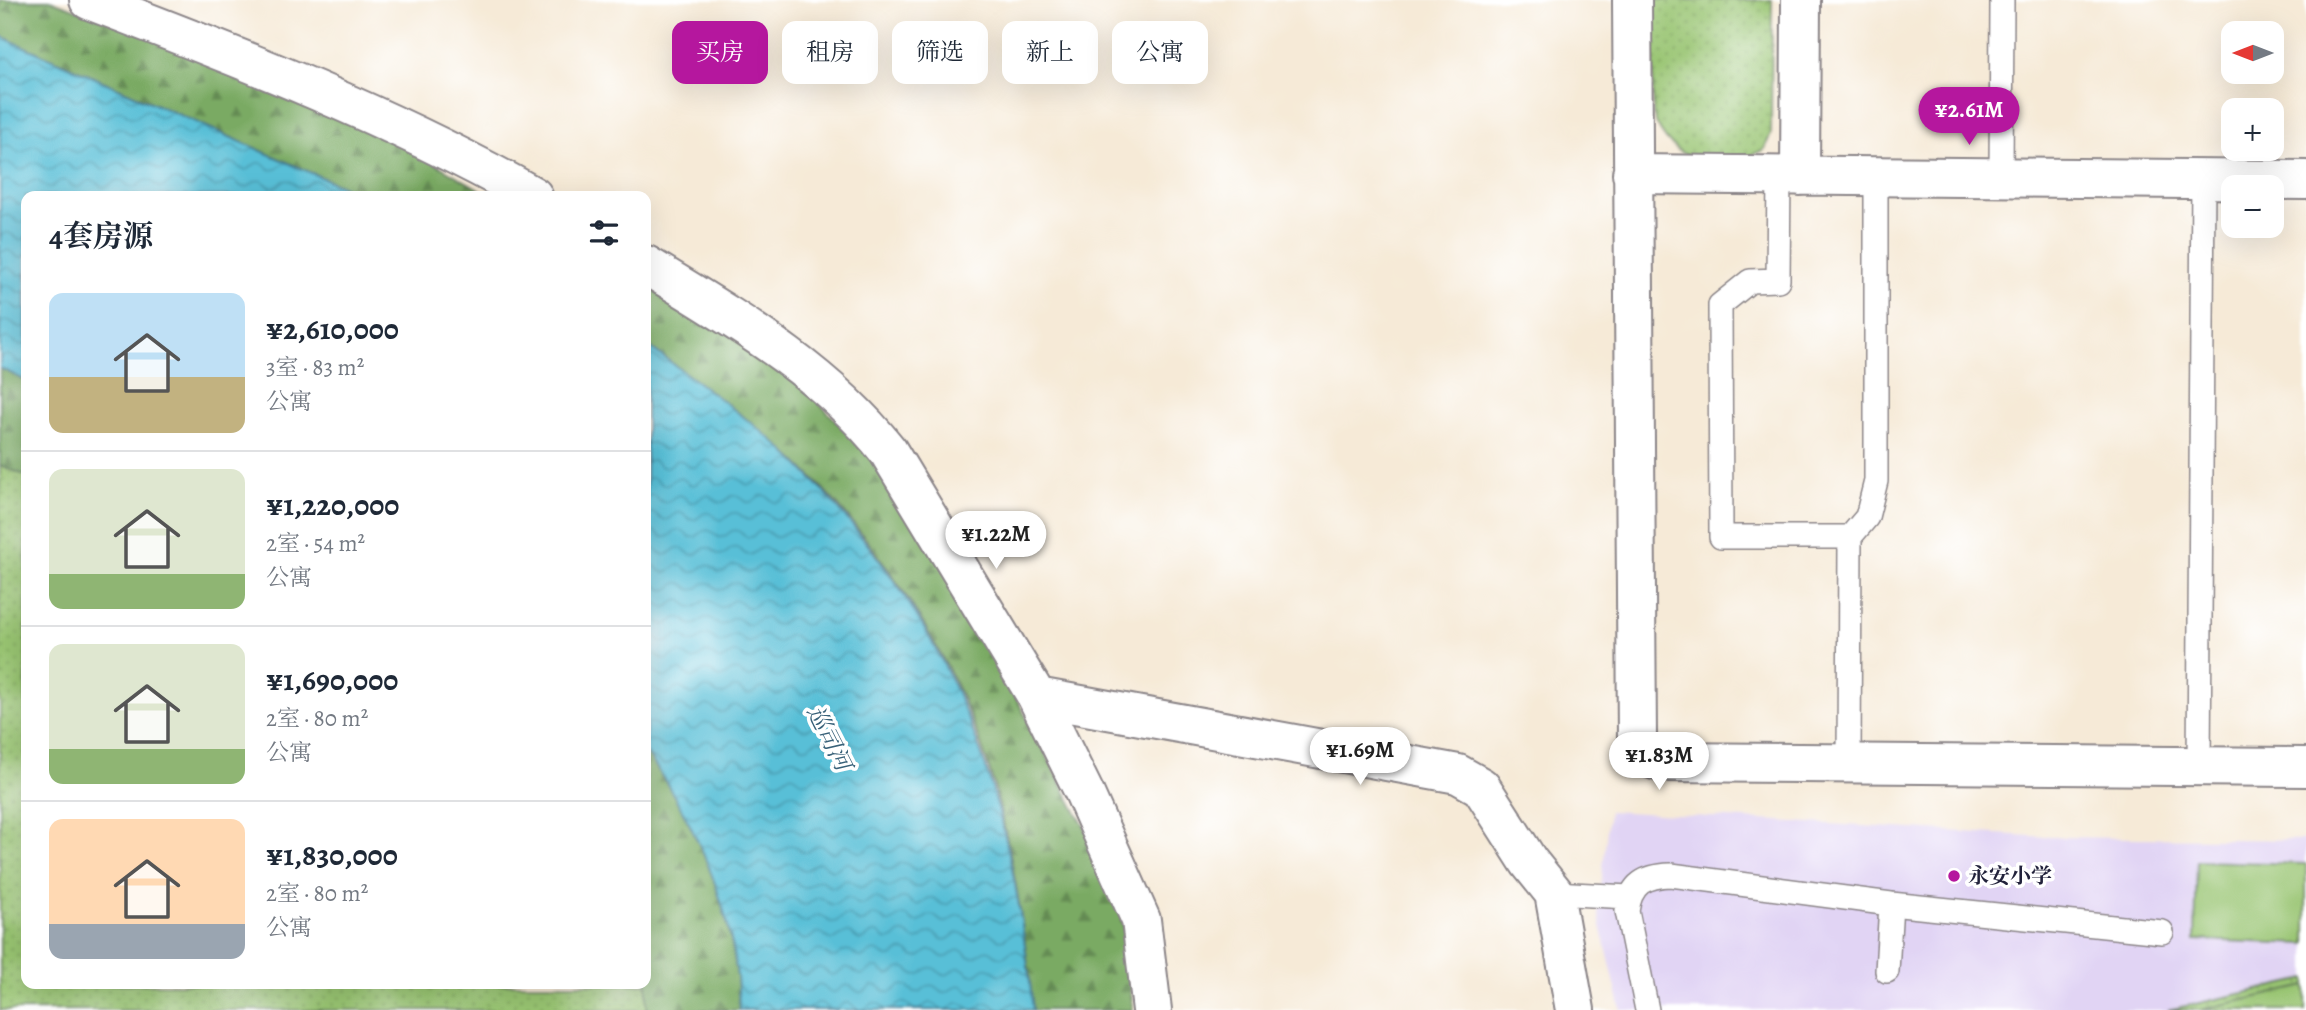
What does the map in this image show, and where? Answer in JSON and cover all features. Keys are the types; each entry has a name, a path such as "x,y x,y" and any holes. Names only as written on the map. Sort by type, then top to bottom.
{"street":[{"path":"89,0 267,68 385,119 523,191"},
{"path":"1632,0 1637,739 1640,752 1648,759 1661,762 2306,767"},
{"path":"1789,175 1801,0"},
{"path":"1632,174 2306,180"},
{"path":"651,268 768,340 831,388 860,415 912,489 1037,697 1130,889 1147,950 1153,1010"},
{"path":"1037,697 1468,778 1487,795 1524,854 1554,892 1575,1010"}],"lane":[{"path":"2001,177 2002,0"},
{"path":"1789,175 1779,280 1750,281 1720,305 1721,537 1850,537"},
{"path":"1849,764 1850,537 1867,517 1875,481 1875,176"},
{"path":"2199,767 2203,179"},
{"path":"1647,1010 1630,933 1629,897 1644,879 1671,875 1891,904 2162,932"},
{"path":"1554,892 1629,897"},
{"path":"1887,971 1891,904"}],"shaded area":[{"name":"永安小学","path":"1609,811 2048,837 2306,840 2306,1010 1621,1010 1598,913"}],"green space":[{"path":"0,0 50,0 251,74 398,142 482,191 353,191 0,36"},
{"path":"1654,0 1772,0 1771,133 1764,150 1730,160 1698,160 1672,145 1661,132 1653,115"},
{"path":"651,289 783,366 885,471 969,609 1095,847 1121,904 1133,1010 1033,1010 1018,897 994,785 979,738 936,645 909,600 847,516 813,478 777,444 651,348"},
{"path":"0,368 21,378 21,989 651,989 651,766 739,1010 0,1010"},
{"path":"0,368 21,378 21,474 0,465"},
{"path":"651,760 682,811 712,874 731,941 739,1010 647,1010 647,989 651,989"},
{"path":"2197,861 2306,864 2306,944 2195,940"},
{"path":"2306,979 2306,1010 2168,1010"},
{"path":"2306,986 2306,1010 2200,1010"}],"water":[{"path":"0,36 353,191 21,191 21,378 0,368"},
{"name":"巡司河","path":"651,348 729,405 807,473 853,526 895,581 930,637 958,695 981,753 1000,814 1025,942 1033,1010 739,1010 737,976 723,907 698,842 651,760"}],"place":[{"name":"永安小学","path":"1954,876"}]}
